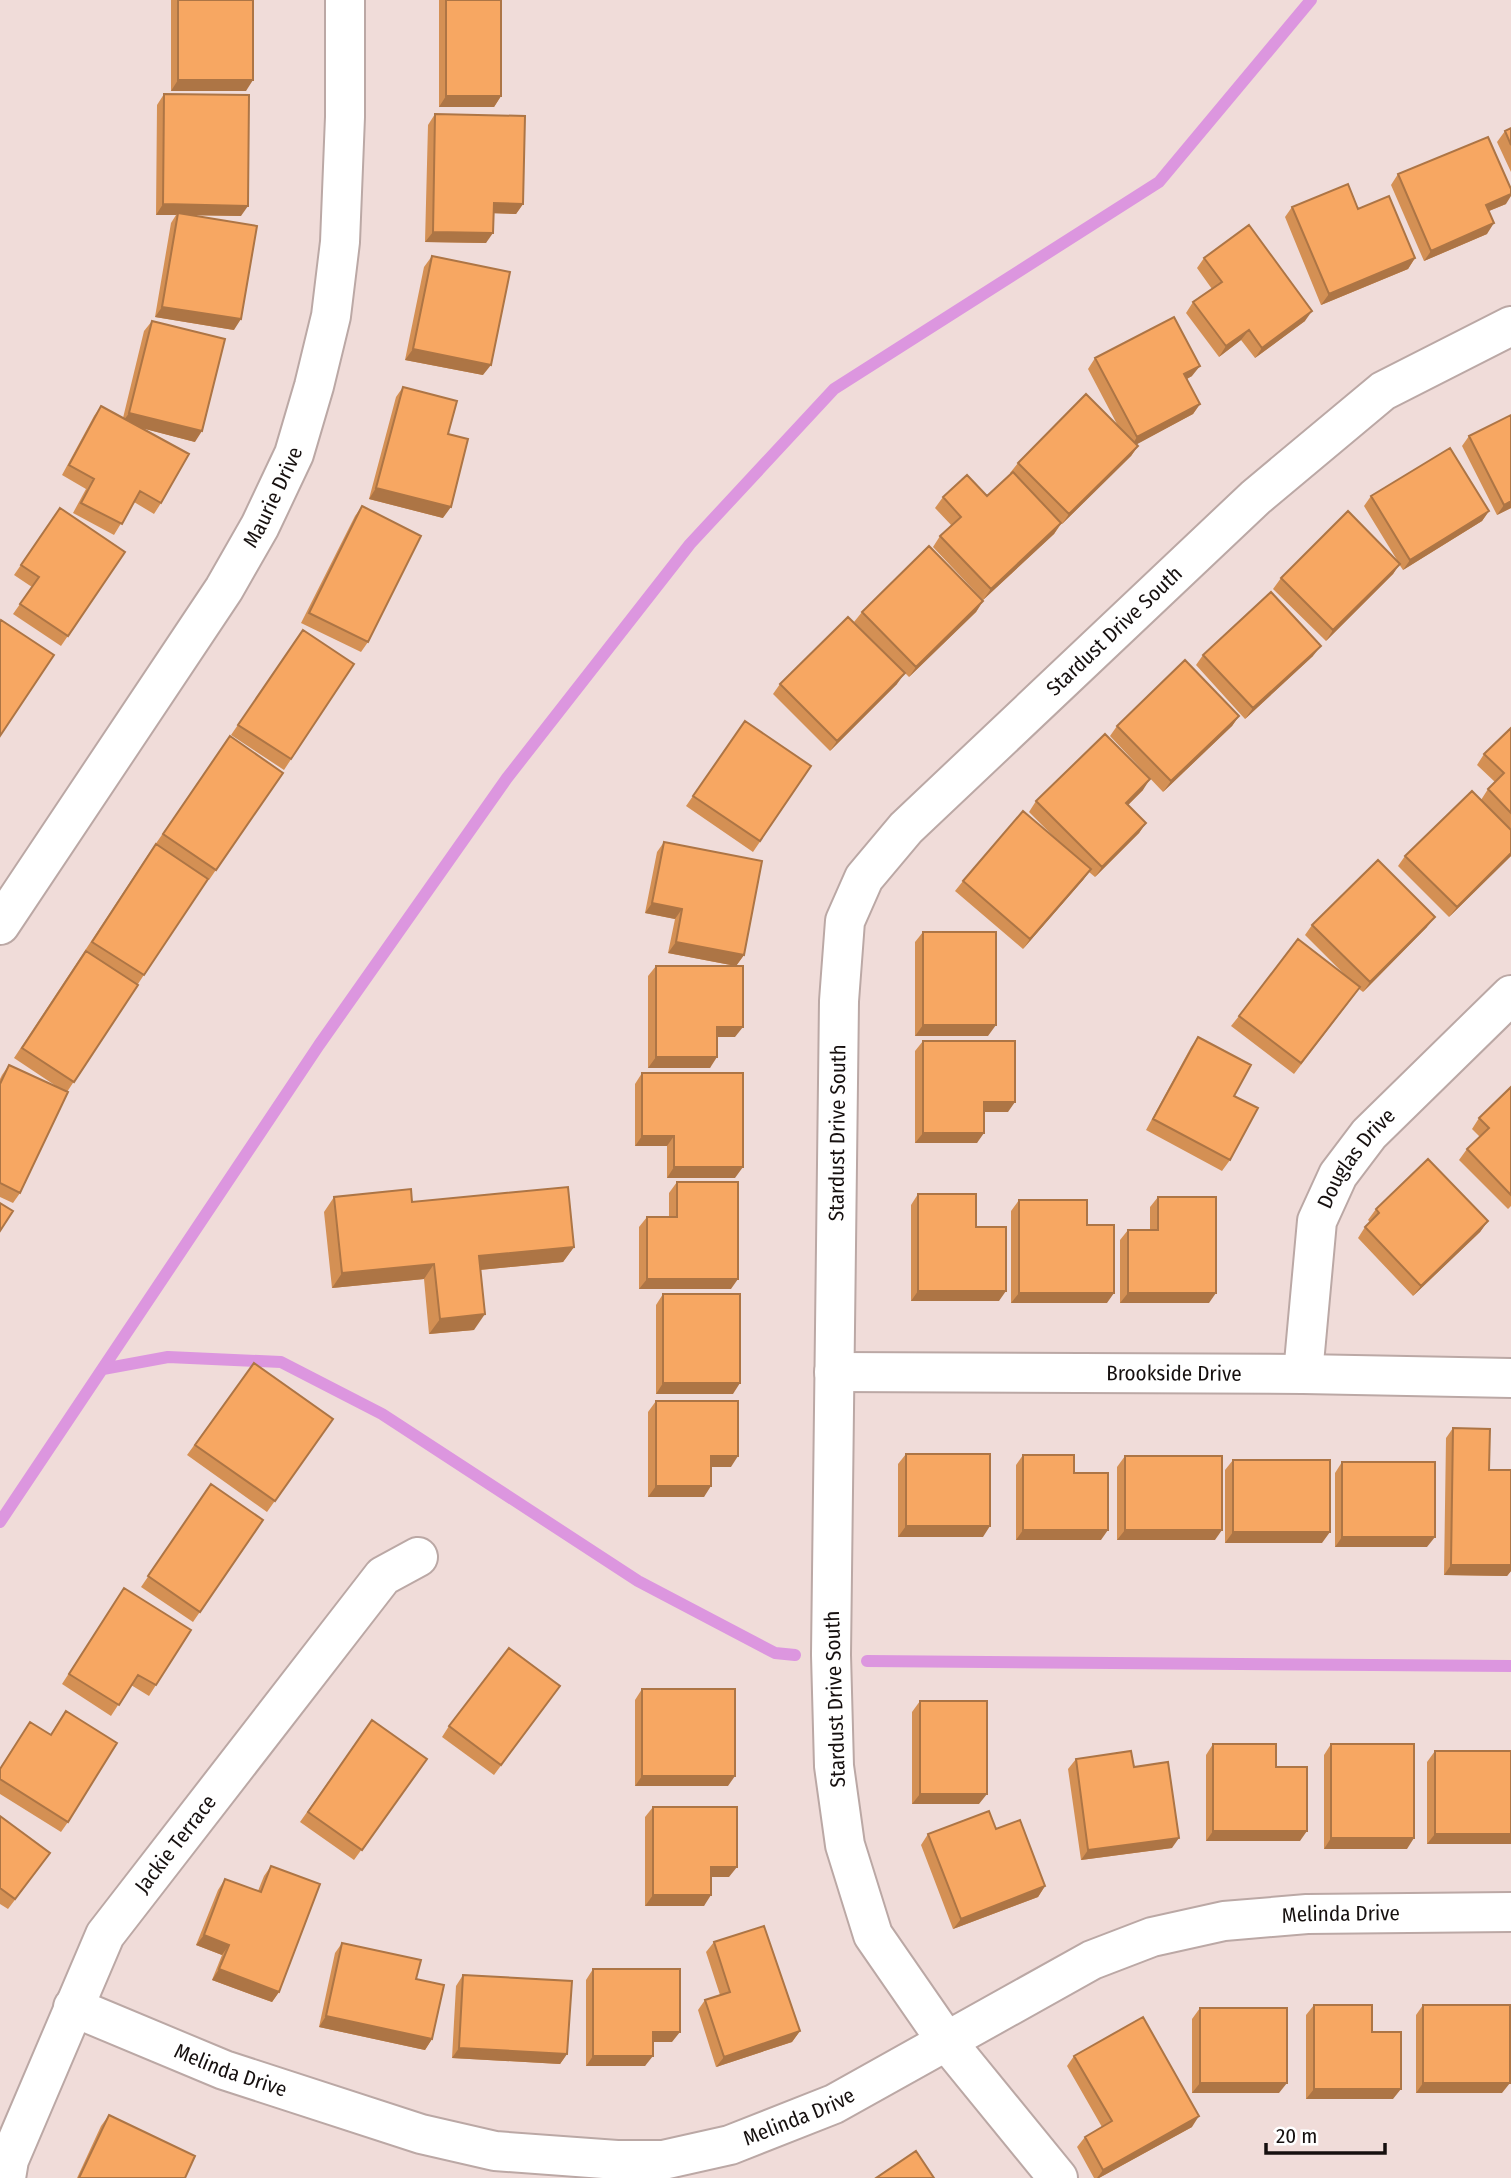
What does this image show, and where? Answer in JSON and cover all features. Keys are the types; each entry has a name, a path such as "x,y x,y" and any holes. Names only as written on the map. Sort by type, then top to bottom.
{"street":[{"name":"Maurie Drive","path":"0,925 224,589 260,526 294,454 331,316 341,242 345,0"},
{"name":"Stardust Drive South","path":"1058,2178 947,2042 873,1935 845,1845 834,1766 831,1655 839,1002 845,921 864,878 906,828 1256,497 1383,391 1511,326"},
{"name":"Douglas Drive","path":"1303,1374 1317,1221 1338,1175 1369,1134 1511,995"},
{"name":"Brookside Drive","path":"834,1372 1303,1374 1511,1378"},
{"name":"Jackie Terrace","path":"6,2178 9,2160 105,1935 383,1576 418,1557"},
{"name":"Melinda Drive","path":"73,2007 224,2070 421,2134 495,2151 617,2160 663,2160 730,2145 834,2104 1092,1960 1152,1937 1224,1921 1307,1914 1511,1912"}],"building":[{"path":"178,0 253,0 253,80 178,80"},
{"path":"446,0 501,0 501,96 446,96"},
{"path":"164,94 249,95 248,206 163,204"},
{"path":"435,114 525,116 523,204 494,203 493,233 433,232"},
{"path":"1511,128 1511,145 1505,131"},
{"path":"1488,137 1511,194 1486,205 1494,223 1431,251 1398,174"},
{"path":"1348,184 1358,209 1389,196 1415,258 1329,294 1292,207"},
{"path":"178,213 257,226 241,319 162,307"},
{"path":"1249,225 1312,311 1262,348 1249,330 1226,346 1193,302 1222,282 1204,258"},
{"path":"432,256 510,272 491,365 413,349"},
{"path":"1174,317 1200,366 1184,374 1200,404 1137,437 1095,358"},
{"path":"152,321 225,339 202,431 129,413"},
{"path":"403,387 457,401 448,434 468,439 451,507 376,488"},
{"path":"1086,394 1138,446 1069,514 1018,463"},
{"path":"101,406 189,454 161,503 140,491 122,524 81,503 94,479 69,465"},
{"path":"1511,415 1511,501 1504,505 1469,436"},
{"path":"1450,448 1489,511 1410,560 1371,496"},
{"path":"1013,472 1061,523 991,589 940,536 961,517 943,497 967,475 987,496"},
{"path":"362,506 421,536 368,642 309,613"},
{"path":"60,508 125,552 68,636 20,604 39,577 21,565"},
{"path":"1348,511 1400,564 1333,630 1281,578"},
{"path":"929,546 983,601 916,667 862,612"},
{"path":"1271,592 1321,646 1253,708 1203,655"},
{"path":"848,617 905,673 837,741 780,684"},
{"path":"1,620 54,655 0,736 0,622"},
{"path":"303,630 354,664 291,759 238,725"},
{"path":"1185,660 1239,716 1171,781 1117,726"},
{"path":"745,721 811,766 760,841 693,796"},
{"path":"1511,728 1511,813 1488,789 1504,773 1484,754"},
{"path":"1105,734 1150,779 1126,803 1146,823 1102,867 1036,801"},
{"path":"230,736 283,773 216,870 163,834"},
{"path":"1472,791 1511,830 1511,853 1457,907 1405,856"},
{"path":"1023,811 1091,869 1030,939 963,881"},
{"path":"664,842 762,861 744,955 676,942 682,909 652,903"},
{"path":"156,844 208,879 144,975 92,942"},
{"path":"1378,860 1435,917 1370,982 1312,925"},
{"path":"923,932 996,932 996,1025 923,1025"},
{"path":"1298,939 1360,987 1301,1063 1239,1016"},
{"path":"86,951 138,985 74,1082 22,1048"},
{"path":"656,966 743,966 743,1027 717,1027 717,1057 656,1057"},
{"path":"1198,1037 1251,1065 1234,1096 1258,1108 1230,1160 1153,1119"},
{"path":"923,1041 1015,1041 1015,1102 984,1102 984,1133 923,1133"},
{"path":"9,1065 68,1092 20,1193 0,1183 0,1084"},
{"path":"642,1073 743,1073 743,1167 674,1167 674,1136 642,1136"},
{"path":"1511,1087 1511,1195 1467,1149 1489,1128 1479,1118"},
{"path":"1428,1159 1488,1221 1421,1286 1365,1227 1379,1213 1376,1209"},
{"path":"677,1182 738,1182 738,1279 647,1279 647,1217 677,1217"},
{"path":"568,1187 574,1247 479,1256 485,1314 440,1319 434,1264 342,1273 334,1197 411,1189 412,1202"},
{"path":"918,1194 976,1194 976,1227 1006,1227 1006,1291 918,1291"},
{"path":"1158,1197 1216,1197 1216,1293 1128,1293 1128,1230 1158,1230"},
{"path":"1019,1200 1087,1200 1087,1225 1114,1225 1114,1293 1019,1293"},
{"path":"0,1203 13,1211 0,1231"},
{"path":"663,1294 740,1294 740,1383 663,1383"},
{"path":"254,1363 333,1419 275,1501 195,1445"},
{"path":"656,1401 738,1401 738,1456 711,1456 711,1486 656,1486"},
{"path":"1453,1428 1490,1429 1489,1470 1511,1470 1511,1565 1451,1565"},
{"path":"906,1454 990,1454 990,1526 906,1526"},
{"path":"1023,1455 1074,1455 1074,1473 1108,1473 1108,1530 1023,1530"},
{"path":"1125,1456 1222,1456 1222,1530 1125,1530"},
{"path":"1233,1460 1330,1460 1330,1532 1233,1532"},
{"path":"1342,1462 1435,1462 1435,1537 1342,1537"},
{"path":"211,1484 263,1520 200,1612 148,1576"},
{"path":"124,1588 191,1630 156,1685 138,1675 119,1705 69,1674"},
{"path":"509,1648 560,1686 501,1765 449,1726"},
{"path":"642,1689 735,1689 735,1776 642,1776"},
{"path":"920,1701 987,1701 987,1794 920,1794"},
{"path":"66,1711 117,1743 68,1822 0,1779 0,1769 30,1722 51,1735"},
{"path":"372,1720 427,1759 362,1850 308,1812"},
{"path":"1213,1744 1276,1744 1276,1767 1307,1767 1307,1831 1213,1831"},
{"path":"1331,1744 1414,1744 1414,1838 1331,1838"},
{"path":"1131,1751 1134,1767 1168,1762 1179,1838 1088,1850 1076,1759"},
{"path":"1435,1751 1511,1751 1511,1834 1435,1834"},
{"path":"653,1807 737,1807 737,1867 711,1867 711,1895 653,1895"},
{"path":"989,1811 996,1829 1020,1820 1045,1886 961,1919 928,1834"},
{"path":"0,1816 50,1853 15,1899 0,1888"},
{"path":"271,1866 320,1884 279,1992 219,1969 229,1945 204,1935 225,1879 261,1892"},
{"path":"764,1926 800,2031 724,2057 705,2000 730,1992 714,1942"},
{"path":"342,1943 421,1960 416,1979 444,1985 432,2039 326,2016"},
{"path":"593,1969 680,1969 680,2032 653,2032 653,2056 593,2056"},
{"path":"463,1975 572,1981 567,2054 459,2048"},
{"path":"1314,2005 1372,2005 1372,2032 1401,2032 1401,2089 1314,2089"},
{"path":"1423,2005 1510,2005 1510,2083 1423,2083"},
{"path":"1200,2008 1287,2008 1287,2083 1200,2083"},
{"path":"1143,2017 1199,2116 1103,2170 1085,2137 1112,2121 1074,2056"},
{"path":"109,2115 195,2156 185,2178 79,2178"},
{"path":"916,2151 934,2178 876,2178"}],"waterway":[{"path":"0,1522 319,1045 507,778 690,544 834,389 1159,182 1311,0"},
{"path":"103,1369 168,1357 281,1362 382,1414 638,1581 775,1653 795,1655"},
{"path":"867,1661 1511,1666"}]}
